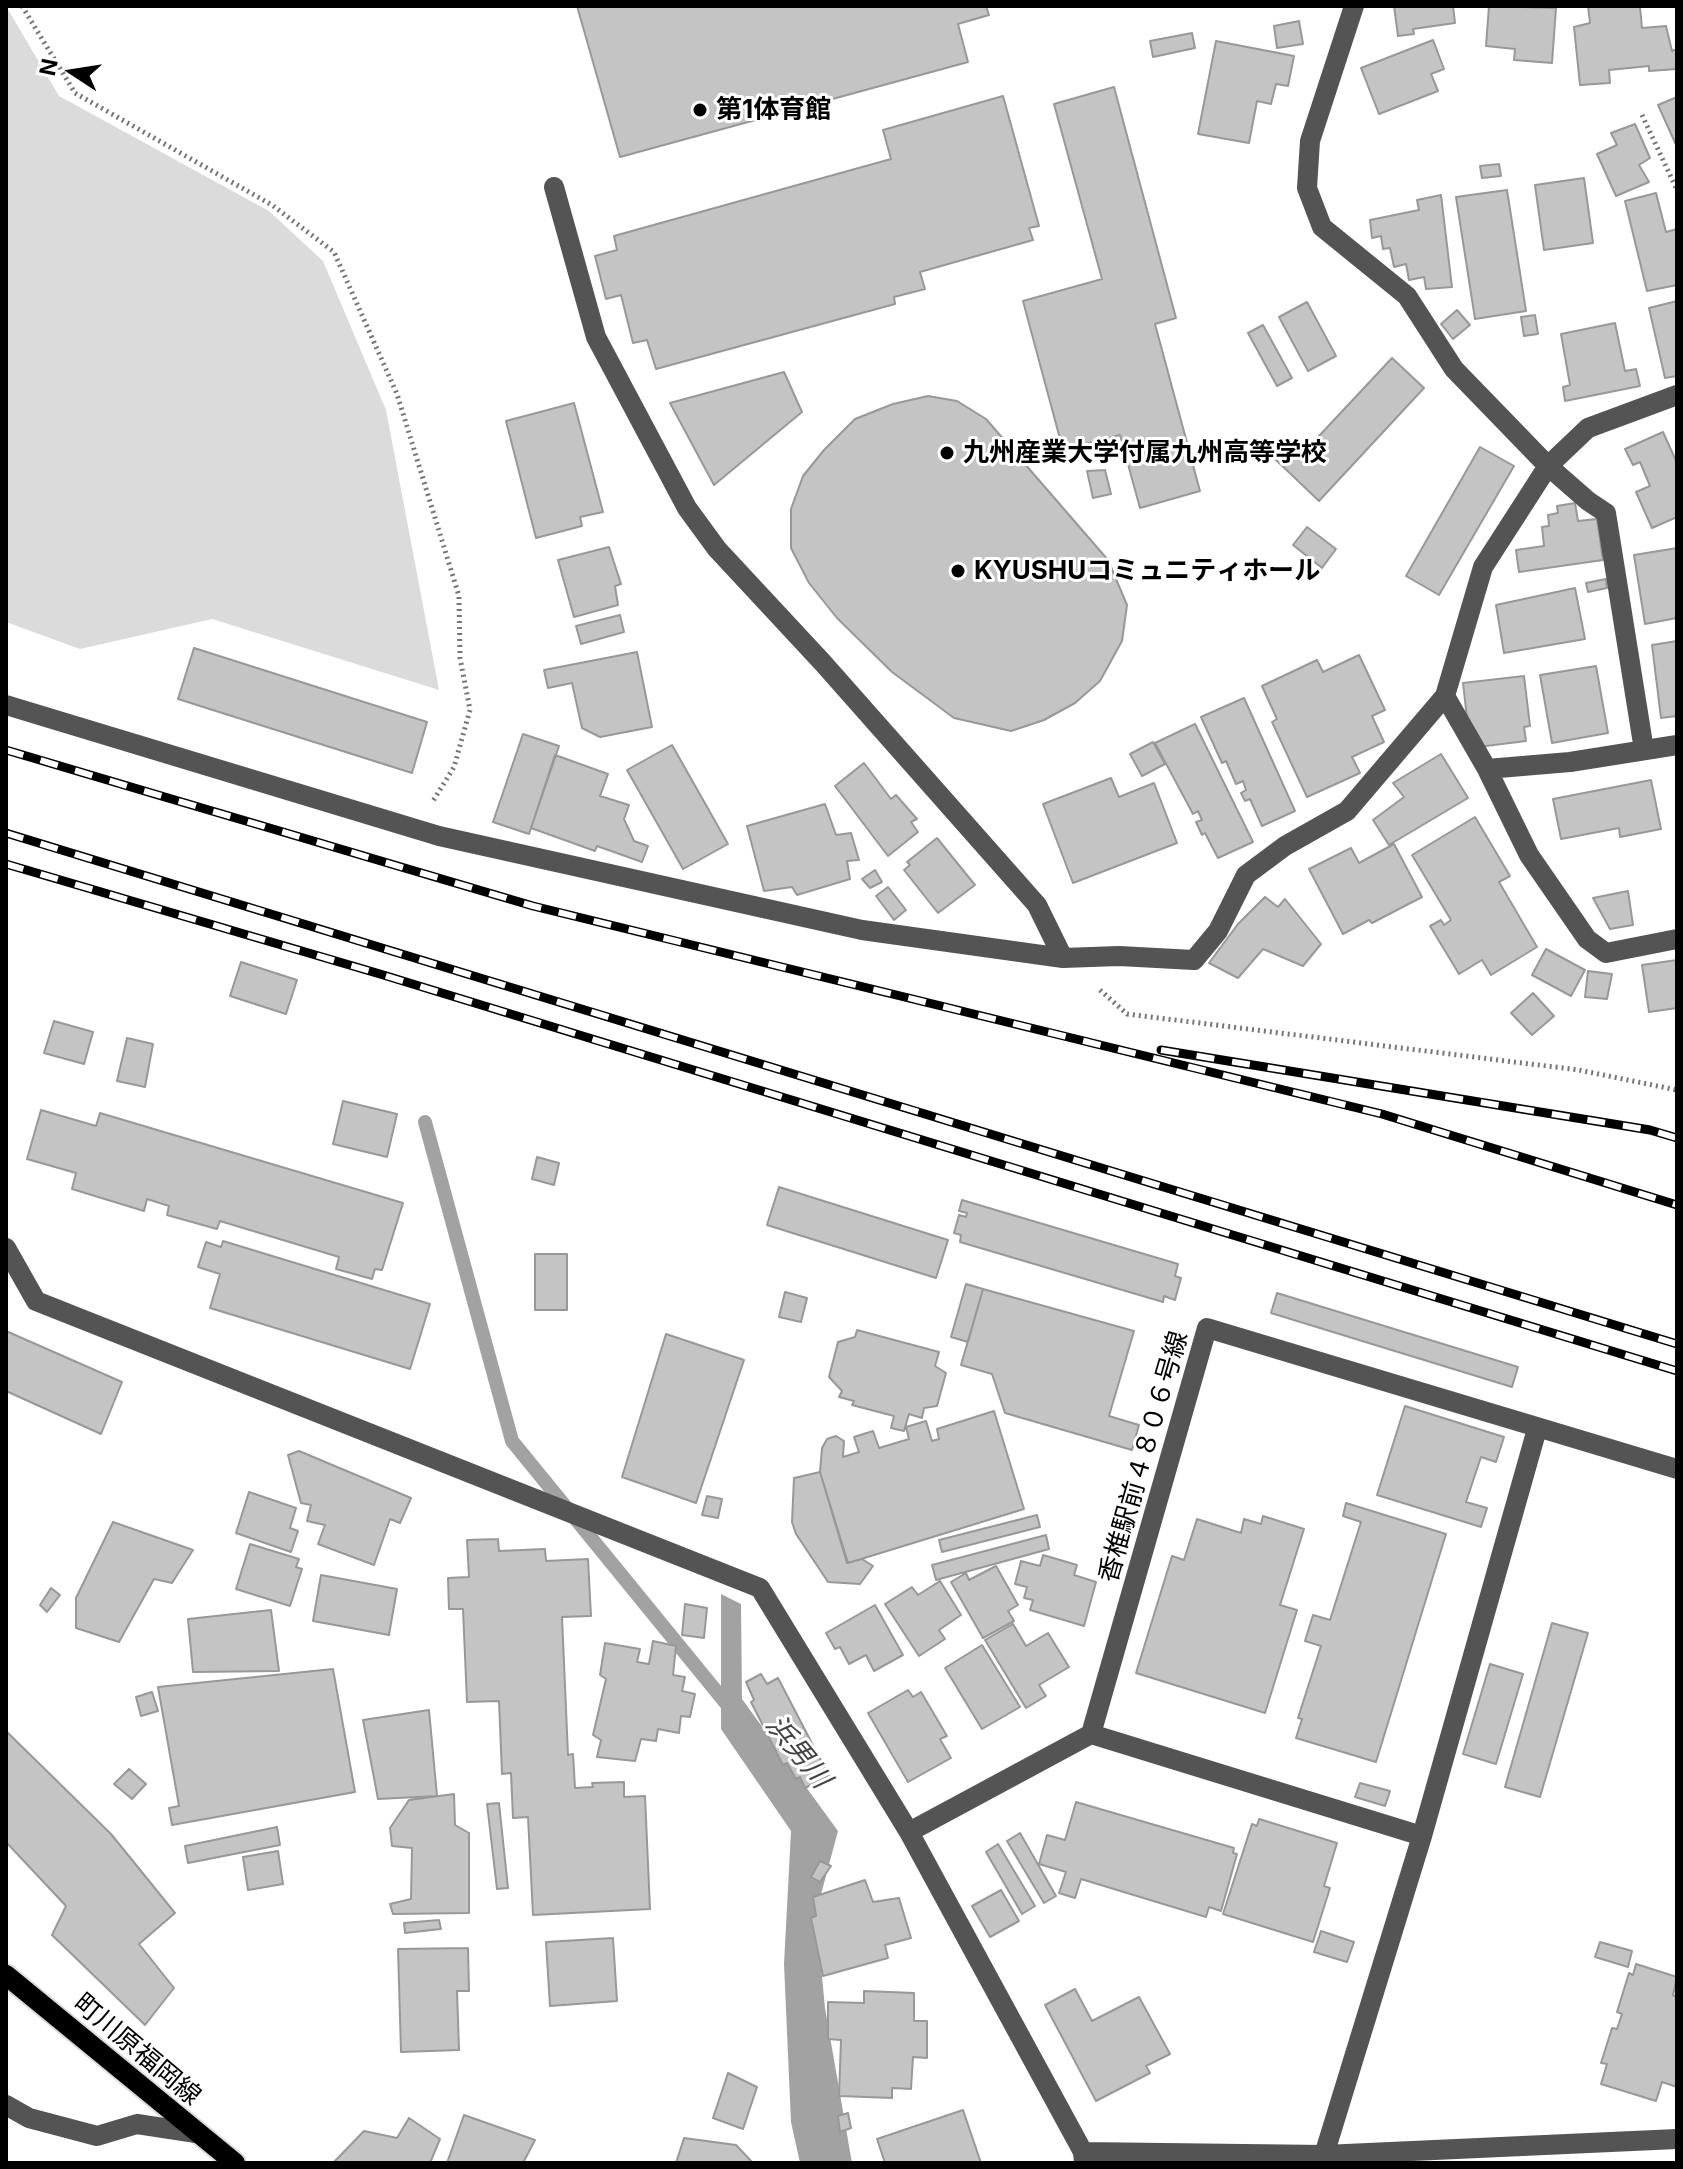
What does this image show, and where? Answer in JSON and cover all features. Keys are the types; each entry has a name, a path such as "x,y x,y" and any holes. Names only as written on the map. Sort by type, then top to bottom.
{"main road":[{"name":"町川原福岡線","path":"6,1975 235,2163"}],"street":[{"path":"1354,6 1310,141 1307,188 1322,227 1407,296 1454,369 1548,466 1606,513 1644,750"},
{"path":"554,187 596,337 687,508 717,549 823,663 1037,905 1063,958"},
{"path":"6,705 454,840 862,930 1063,958 1119,956 1194,960 1218,931 1246,875 1285,846 1347,811 1445,696 1483,567 1548,466 1588,428 1677,395"},
{"path":"1445,696 1487,769 1529,855 1587,939 1606,953 1677,939"},
{"path":"1487,769 1570,762 1677,745"},
{"path":"6,1248 36,1301 760,1588 909,1832 1084,2158 1324,2155 1677,2139"},
{"name":"香椎駅前４８０６号線","path":"1091,1734 1207,1328 1677,1469"},
{"path":"1324,2155 1422,1836 1537,1429"},
{"path":"909,1832 1091,1734 1422,1836"},
{"path":"6,2105 29,2118 97,2136 137,2124 196,2133"}],"path":[{"path":"22,6 75,93 272,205 334,252 397,394 459,596 460,658 470,710 454,767 416,829"},
{"path":"1642,115 1677,190"},
{"path":"1127,1014 1579,1070 1677,1090"}],"shaded area":[{"path":"6,6 59,96 269,211 323,261 386,410 439,690 212,619 80,649 6,622"},
{"path":"721,1594 741,1604 742,1699 838,1831 816,1913 825,2008 852,2163 800,2163 791,2122 784,1964 791,1831 721,1729"}],"building":[{"name":"第1体育館","path":"577,6 986,6 989,15 958,24 968,62 620,157"},
{"path":"1394,6 1453,6 1455,23 1413,29 1414,34 1398,36"},
{"path":"1489,6 1556,8 1552,63 1514,60 1515,49 1486,46"},
{"path":"1588,6 1645,6 1640,7 1642,28 1666,26 1672,51 1677,49 1677,69 1649,71 1649,66 1609,70 1610,83 1580,85 1574,27 1590,23"},
{"path":"1299,21 1303,44 1277,48 1274,26"},
{"path":"1192,33 1195,48 1153,57 1150,41"},
{"path":"1433,40 1444,69 1431,74 1438,91 1379,114 1361,68"},
{"path":"1216,41 1294,56 1288,86 1276,84 1271,104 1257,101 1249,143 1198,134"},
{"path":"1114,87 1176,318 1155,324 1200,491 1140,508 1120,435 1063,450 1023,301 1102,279 1054,104"},
{"path":"1003,96 1039,226 1029,228 1033,240 920,272 925,289 894,297 895,304 656,369 647,340 633,343 621,295 606,299 595,256 617,250 614,236 891,159 883,130"},
{"path":"1677,97 1677,147 1658,105"},
{"path":"1635,124 1650,158 1639,165 1649,182 1616,196 1597,154 1617,145 1611,133"},
{"path":"1499,164 1501,176 1482,178 1480,166"},
{"path":"1584,178 1593,243 1544,250 1535,185"},
{"path":"1507,190 1526,311 1475,319 1456,197"},
{"path":"1656,193 1666,232 1677,229 1677,285 1647,291 1625,201"},
{"path":"1441,195 1452,287 1426,289 1424,277 1409,280 1406,264 1394,267 1390,248 1383,249 1381,236 1372,238 1370,220 1419,210 1417,200"},
{"path":"1677,301 1677,376 1665,378 1649,308"},
{"path":"1307,302 1336,356 1308,371 1279,317"},
{"path":"1457,310 1470,325 1453,339 1441,324"},
{"path":"1535,315 1538,334 1524,336 1521,317"},
{"path":"1615,323 1625,371 1636,369 1640,386 1565,401 1563,387 1570,385 1561,334"},
{"path":"1263,325 1292,378 1277,386 1248,333"},
{"path":"1392,358 1424,388 1319,501 1275,459 1292,442 1304,452"},
{"path":"784,372 802,412 714,485 670,403"},
{"name":"KYUSHUコミュニティホール","path":"928,396 957,401 986,419 1108,560 1127,605 1122,641 1100,681 1075,703 1044,720 1011,731 954,718 892,672 837,618 809,583 791,548 791,509 803,476 824,450 855,419 893,404"},
{"path":"574,403 603,512 580,517 582,526 536,538 506,421"},
{"path":"1663,432 1677,463 1677,517 1652,528 1636,492 1650,486 1640,462 1633,465 1625,449"},
{"path":"1480,447 1514,466 1439,595 1406,576"},
{"path":"1105,470 1111,494 1093,498 1087,471"},
{"path":"1575,503 1578,521 1597,519 1603,560 1519,572 1516,550 1544,546 1542,527 1549,526 1548,515 1558,513 1557,506"},
{"path":"1307,527 1336,549 1322,568 1293,545"},
{"path":"609,547 621,584 615,586 618,605 574,617 558,560"},
{"path":"1677,548 1677,618 1645,624 1634,555"},
{"path":"1606,579 1607,588 1588,592 1586,583"},
{"path":"1575,588 1585,639 1504,653 1496,605"},
{"path":"620,615 624,632 581,644 576,626"},
{"path":"1677,641 1677,716 1661,718 1652,645"},
{"path":"194,648 427,722 412,773 178,699"},
{"path":"637,652 652,727 600,737 582,728 572,683 548,688 544,670"},
{"path":"1359,655 1385,710 1372,716 1384,742 1352,757 1360,773 1307,797 1272,722 1277,719 1262,686 1317,660 1323,672"},
{"path":"1596,666 1608,733 1552,743 1540,675"},
{"path":"1524,676 1530,726 1524,727 1526,741 1478,747 1469,736 1463,683"},
{"path":"1244,698 1295,811 1262,826 1250,799 1245,801 1241,793 1246,790 1243,781 1236,784 1226,761 1222,763 1201,717"},
{"path":"1195,724 1253,842 1218,858 1196,822 1202,820 1198,811 1193,814 1155,743"},
{"path":"523,734 559,746 529,834 493,822"},
{"path":"1153,742 1165,764 1142,776 1130,754"},
{"path":"672,745 728,844 683,869 627,770"},
{"path":"1441,754 1468,798 1389,845 1373,820 1404,797 1393,783"},
{"path":"555,755 608,774 600,796 629,805 624,819 634,841 648,846 642,862 597,846 595,851 531,828"},
{"path":"864,763 891,799 896,795 917,819 911,822 918,832 888,856 835,786"},
{"path":"1111,778 1119,797 1154,783 1177,843 1073,883 1043,804"},
{"path":"1651,780 1661,829 1620,837 1619,828 1561,839 1553,799"},
{"path":"825,804 836,835 851,833 859,860 847,861 850,879 797,895 792,887 764,891 747,826"},
{"path":"1475,817 1510,876 1499,882 1537,947 1491,975 1482,960 1459,974 1430,926 1441,920 1444,925 1451,920 1412,855"},
{"path":"937,838 975,885 938,913 904,870 910,865 907,862"},
{"path":"1394,844 1422,897 1343,934 1309,869 1351,848 1359,863"},
{"path":"875,870 882,882 870,888 862,879"},
{"path":"888,887 906,910 894,920 876,896"},
{"path":"1628,891 1633,925 1610,929 1593,898"},
{"path":"1265,897 1278,907 1285,899 1321,944 1303,966 1263,949 1238,978 1209,963 1238,924"},
{"path":"1546,949 1585,970 1571,996 1532,975"},
{"path":"1677,960 1677,1008 1649,1012 1642,965"},
{"path":"241,962 297,980 286,1014 230,996"},
{"path":"1588,971 1612,974 1607,999 1585,997"},
{"path":"1533,993 1554,1016 1532,1035 1511,1013"},
{"path":"54,1021 93,1032 84,1064 44,1053"},
{"path":"127,1038 153,1044 145,1087 117,1081"},
{"path":"343,1101 397,1114 387,1157 333,1144"},
{"path":"41,1110 96,1126 100,1113 403,1203 382,1270 375,1269 372,1279 336,1269 339,1257 220,1221 217,1229 167,1215 169,1206 147,1199 144,1211 72,1189 76,1173 27,1159"},
{"path":"537,1157 559,1163 554,1185 532,1179"},
{"path":"779,1187 948,1240 936,1278 767,1225"},
{"path":"962,1200 1178,1264 1175,1276 1181,1278 1175,1300 1164,1296 1163,1302 960,1242 961,1235 954,1233 959,1215 966,1217 967,1213 959,1211"},
{"path":"223,1241 430,1304 410,1369 210,1308 220,1274 198,1267 206,1242 221,1247"},
{"path":"535,1254 567,1254 567,1310 535,1310"},
{"path":"966,1284 983,1289 968,1342 951,1337"},
{"path":"983,1289 1134,1331 1109,1416 1139,1425 1132,1450 1005,1413 992,1374 961,1365"},
{"path":"785,1292 807,1298 801,1322 779,1317"},
{"path":"1277,1293 1518,1367 1512,1387 1271,1313"},
{"path":"857,1330 939,1352 935,1366 946,1373 937,1406 924,1408 922,1418 909,1414 904,1431 891,1428 894,1416 852,1405 854,1401 839,1397 842,1391 829,1377 838,1342 855,1337"},
{"path":"6,1331 122,1382 101,1434 6,1391"},
{"path":"666,1334 744,1360 696,1503 622,1477"},
{"path":"1405,1406 1504,1437 1496,1462 1481,1457 1466,1502 1487,1508 1481,1527 1377,1495"},
{"path":"994,1411 1024,1509 848,1563 820,1472 822,1448 827,1439 836,1436 844,1441 843,1457 859,1452 854,1437 873,1431 879,1448 909,1439 906,1427 926,1421 932,1441 939,1439 937,1429"},
{"path":"299,1451 411,1498 400,1523 390,1519 374,1565 318,1544 325,1525 307,1521 311,1505 301,1503 288,1455"},
{"path":"820,1472 847,1563 862,1559 873,1566 860,1584 828,1582 796,1534 792,1522 794,1478"},
{"path":"249,1492 296,1508 290,1528 298,1531 291,1552 236,1533"},
{"path":"707,1496 722,1499 718,1518 702,1515"},
{"path":"1346,1503 1446,1534 1376,1762 1296,1738 1302,1719 1298,1718 1321,1646 1305,1641 1313,1615 1330,1620 1361,1522 1343,1516"},
{"path":"1037,1515 1040,1527 942,1552 939,1540"},
{"path":"1263,1516 1304,1529 1280,1605 1297,1610 1265,1713 1136,1673 1172,1556 1184,1560 1197,1519 1241,1533 1244,1519 1261,1524"},
{"path":"113,1522 193,1550 172,1583 154,1579 119,1642 76,1628 76,1598"},
{"path":"1046,1535 1049,1549 936,1580 932,1565"},
{"path":"498,1539 499,1551 545,1549 546,1561 588,1559 591,1616 562,1617 568,1755 573,1754 575,1788 593,1787 592,1783 624,1782 624,1797 645,1796 650,1909 533,1915 528,1817 513,1818 511,1773 502,1774 499,1701 467,1702 463,1609 449,1609 448,1578 469,1577 467,1540"},
{"path":"250,1544 299,1559 296,1567 302,1569 290,1606 236,1589"},
{"path":"1043,1555 1077,1565 1074,1575 1096,1582 1084,1626 1030,1610 1033,1600 1024,1598 1027,1587 1015,1584 1021,1561 1040,1566"},
{"path":"996,1566 1018,1605 1008,1611 1014,1621 983,1638 951,1582 966,1573 969,1580"},
{"path":"321,1575 397,1589 389,1635 313,1621"},
{"path":"940,1581 961,1615 939,1630 945,1639 919,1656 885,1604 912,1587 918,1595"},
{"path":"51,1588 60,1595 47,1612 40,1605"},
{"path":"685,1604 707,1608 704,1638 682,1635"},
{"path":"875,1605 903,1655 874,1671 866,1655 849,1664 840,1647 835,1649 826,1633"},
{"path":"271,1610 279,1671 193,1672 188,1619"},
{"path":"1552,1623 1588,1633 1540,1797 1505,1787"},
{"path":"1013,1624 1026,1646 1048,1633 1069,1667 1039,1685 1046,1696 1026,1708 985,1640"},
{"path":"653,1641 676,1646 673,1675 685,1677 682,1691 695,1694 690,1717 681,1716 679,1733 658,1729 656,1741 641,1739 635,1761 597,1757 601,1740 593,1735 606,1679 600,1675 605,1643 640,1649 637,1662 649,1664"},
{"path":"982,1645 1020,1707 982,1729 945,1668"},
{"path":"1490,1664 1523,1674 1496,1764 1463,1754"},
{"path":"333,1669 355,1792 172,1825 169,1808 179,1806 158,1687"},
{"path":"761,1674 767,1684 778,1678 829,1776 805,1788 787,1763 783,1765 751,1702 754,1700 746,1682"},
{"path":"908,1690 913,1697 921,1692 947,1736 940,1739 951,1758 908,1782 868,1713"},
{"path":"152,1692 158,1711 141,1716 136,1697"},
{"path":"429,1710 437,1796 378,1799 363,1720"},
{"path":"6,1731 111,1834 175,1913 139,1944 174,1988 145,2025 52,1935 66,1906 6,1842"},
{"path":"129,1769 146,1784 132,1799 114,1784"},
{"path":"1360,1783 1390,1791 1385,1806 1355,1797"},
{"path":"454,1794 455,1825 469,1833 469,1913 393,1914 390,1904 411,1899 412,1848 392,1846 390,1828 409,1800"},
{"path":"1076,1802 1234,1848 1233,1853 1237,1854 1221,1911 1209,1907 1206,1917 1081,1879 1075,1898 1059,1893 1066,1872 1039,1864 1047,1835 1065,1840"},
{"path":"499,1803 508,1888 497,1889 487,1804"},
{"path":"1259,1819 1337,1843 1324,1886 1330,1888 1313,1942 1223,1914 1252,1824 1257,1826"},
{"path":"277,1827 280,1845 188,1863 185,1846"},
{"path":"1020,1833 1056,1896 1044,1903 1007,1841"},
{"path":"998,1844 1035,1906 1022,1914 986,1852"},
{"path":"278,1851 283,1884 248,1890 243,1857"},
{"path":"820,1861 831,1866 820,1882 811,1877"},
{"path":"865,1880 873,1902 899,1898 911,1938 885,1945 888,1958 823,1976 811,1918 816,1916 813,1897"},
{"path":"1001,1890 1019,1921 990,1937 972,1906"},
{"path":"439,1920 441,1929 405,1933 404,1923"},
{"path":"1321,1931 1354,1942 1347,1962 1314,1952"},
{"path":"613,1938 617,2001 550,2006 546,1942"},
{"path":"1600,1942 1632,1951 1628,1967 1595,1957"},
{"path":"468,1948 469,1991 457,1991 459,2050 401,2052 398,1949"},
{"path":"1636,1964 1677,1977 1673,1995 1677,1997 1677,2087 1662,2082 1656,2101 1601,2084 1607,2064 1601,2063 1612,2028 1617,2029 1622,2014 1617,2012 1629,1973 1633,1975"},
{"path":"1075,1989 1092,2021 1139,1997 1170,2054 1146,2066 1150,2073 1096,2101 1045,2005"},
{"path":"864,1991 914,1993 914,2021 927,2021 927,2058 913,2057 911,2089 892,2088 892,2098 839,2096 841,2040 828,2039 828,2002 864,2003"},
{"path":"728,2073 757,2087 743,2129 713,2118"},
{"path":"963,2110 981,2163 885,2163 877,2139"},
{"path":"848,2113 851,2128 840,2132 838,2116"},
{"path":"464,2115 535,2140 523,2163 447,2163"},
{"path":"409,2118 440,2139 430,2163 333,2163 364,2131 397,2138"},
{"path":"684,2138 736,2145 753,2163 676,2163"}],"waterway":[{"name":"浜男川","path":"425,1122 512,1441 734,1713"}],"railway":[{"path":"6,750 533,906 1382,1114 1677,1205"},
{"path":"6,833 1677,1344"},
{"path":"6,864 380,974 1677,1371"},
{"path":"1161,1050 1650,1130 1677,1138"}],"place":[{"name":"第1体育館","path":"700,110"},
{"name":"九州産業大学付属九州高等学校","path":"947,453"},
{"name":"KYUSHUコミュニティホール","path":"958,571"}]}
